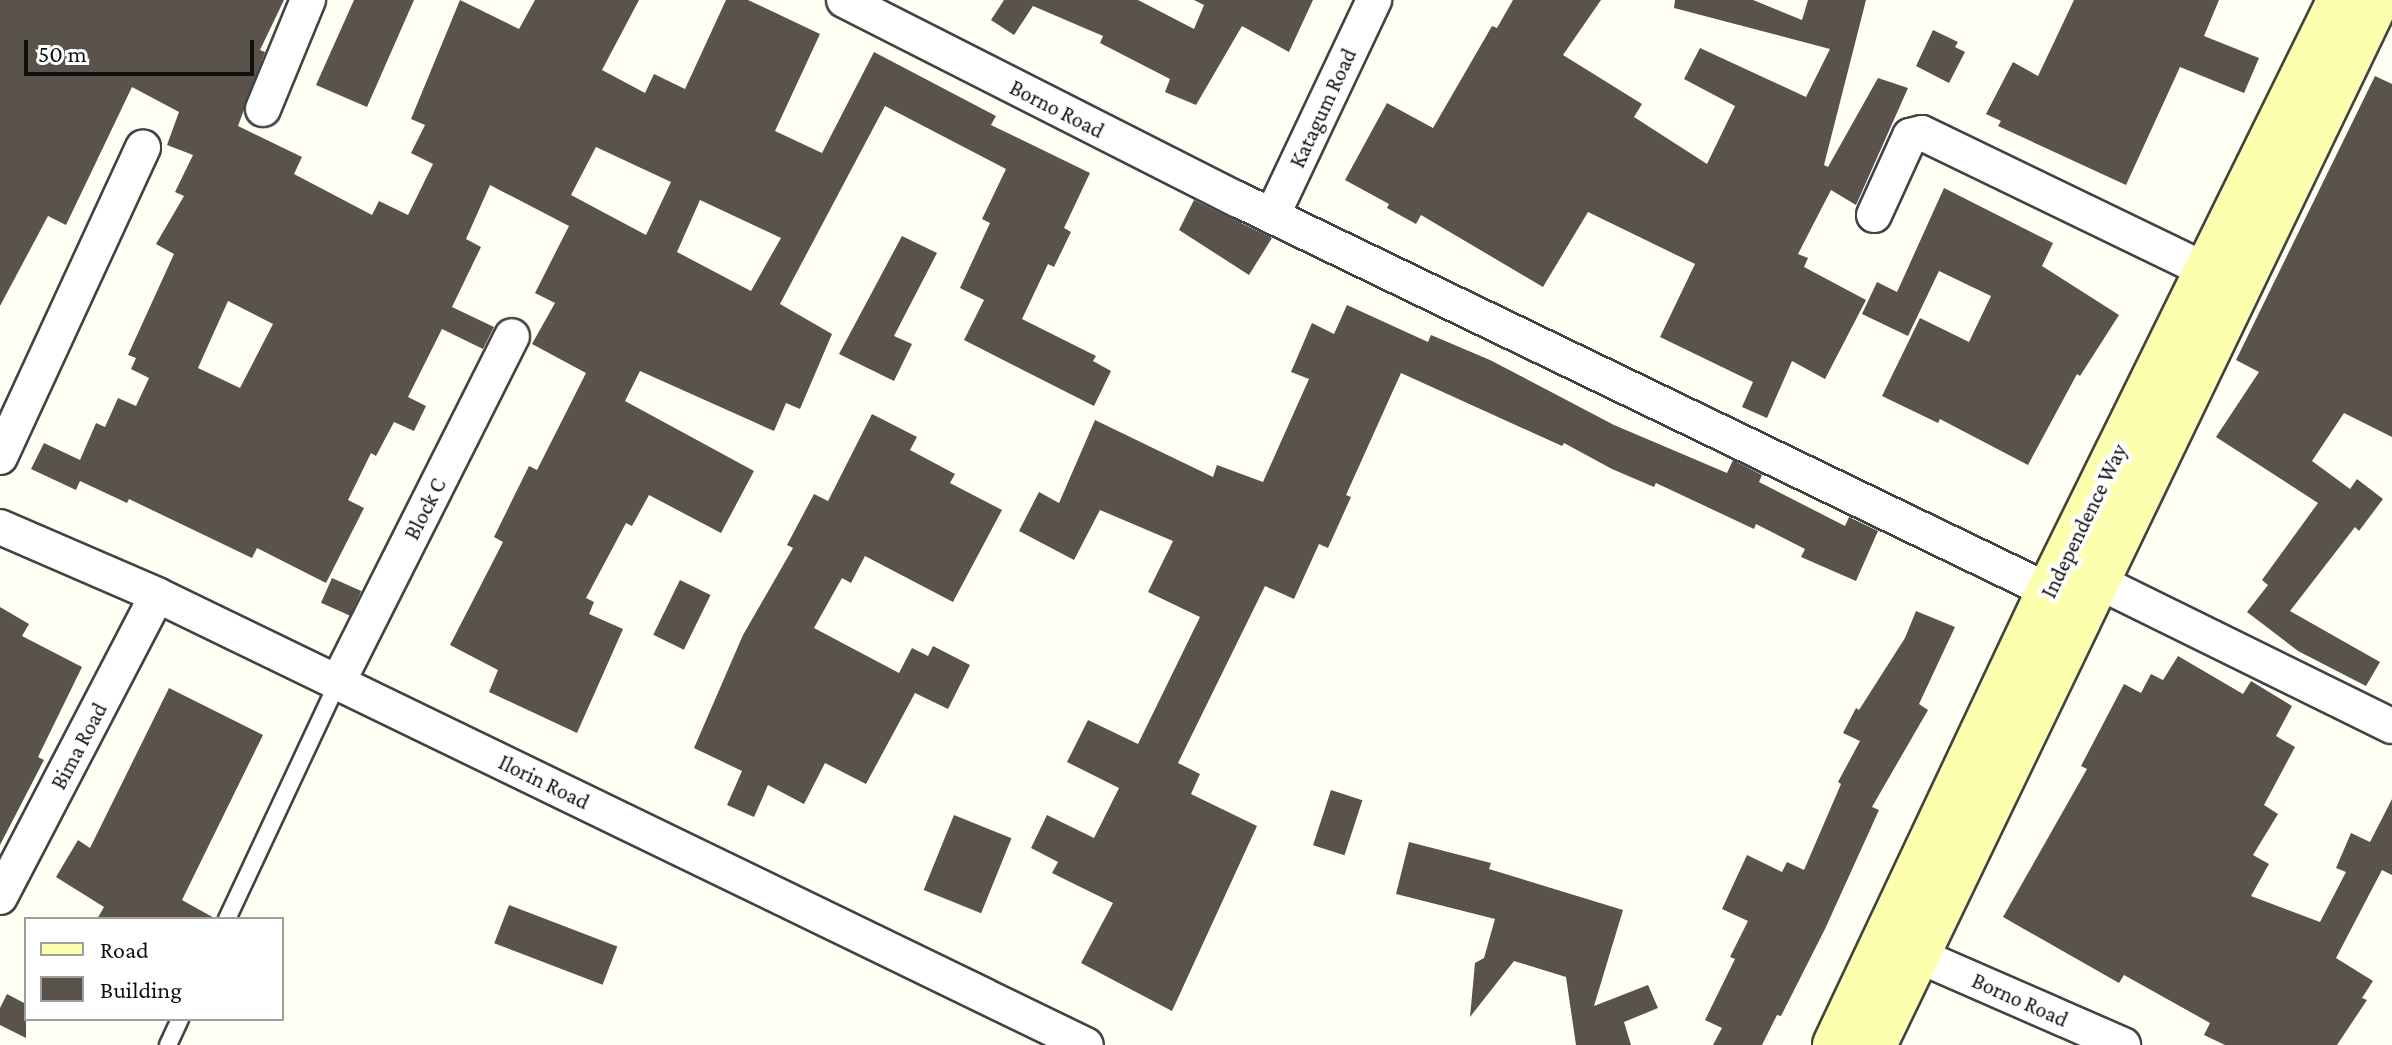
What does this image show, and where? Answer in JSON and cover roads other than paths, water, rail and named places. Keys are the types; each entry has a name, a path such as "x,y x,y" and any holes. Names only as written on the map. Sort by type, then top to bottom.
{"main road":[{"name":"Independence Way","path":"1835,1045 2049,591 2206,270 2369,12"},
{"name":"Independence Way","path":"1874,1045 2099,582 2369,12"}],"street":[{"path":"263,109 308,0"},
{"name":"Borno Road","path":"844,0 892,12 1272,216 2049,591"},
{"name":"Katagum Road","path":"1272,216 1374,0"},
{"path":"1874,215 1910,136 1922,133 2206,270"},
{"path":"0,457 143,147"},
{"name":"Block C","path":"338,682 512,336"},
{"name":"Ilorin Road","path":"0,527 157,595 1086,1045"},
{"path":"2099,582 2392,726"},
{"name":"Bima Road","path":"0,897 157,595"},
{"name":"Borno Road","path":"1917,955 2123,1045"}],"lane":[{"path":"228,917 338,682"},
{"path":"168,1045 179,1021"}]}
